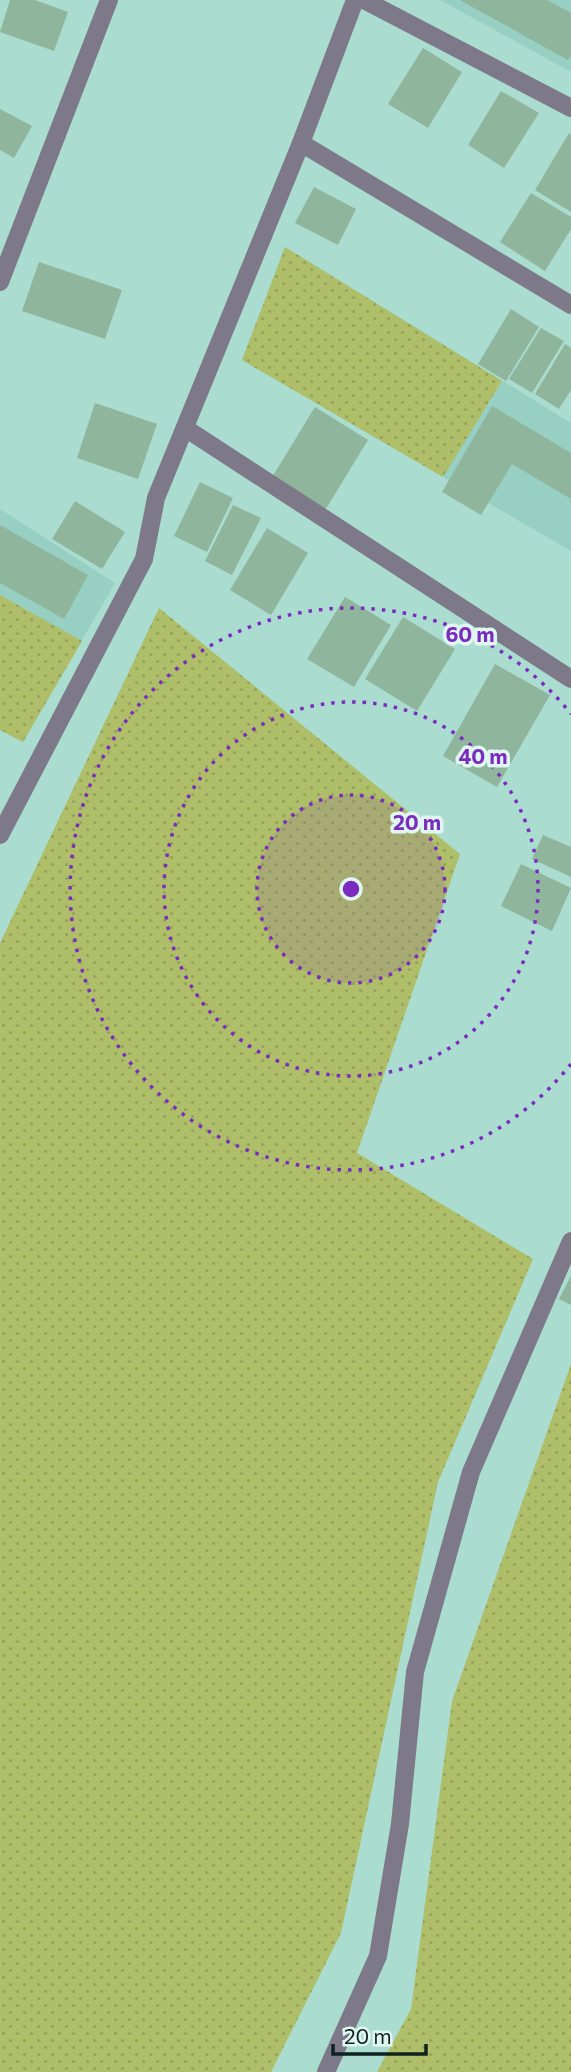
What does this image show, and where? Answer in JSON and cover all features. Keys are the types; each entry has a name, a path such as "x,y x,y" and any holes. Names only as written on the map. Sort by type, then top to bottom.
{"street":[{"path":"0,282 108,0"},
{"path":"0,835 144,559 156,498 301,143 355,0"},
{"path":"364,0 571,108"},
{"path":"301,143 571,304"},
{"path":"185,428 571,679"},
{"path":"326,2072 378,1956 400,1824 415,1672 471,1472 571,1241"}],"shaded area":[{"path":"440,0 571,0 571,72"},
{"path":"285,247 571,423 571,551 242,360"},
{"path":"0,509 115,583 23,742 0,730"}],"green space":[{"path":"285,247 502,381 443,477 242,360"},
{"path":"0,595 82,641 23,742 0,730"},
{"path":"159,608 460,854 357,1153 533,1259 438,1482 341,1933 271,2072 0,2072 0,943"},
{"path":"571,1364 571,2072 377,2072 411,2009 452,1701"}],"building":[{"path":"10,0 35,0 68,12 54,51 0,32"},
{"path":"460,0 547,0 571,13 571,55 568,60"},
{"path":"423,48 462,72 428,128 388,104"},
{"path":"501,91 539,113 504,168 468,145"},
{"path":"0,109 32,126 14,158 0,150"},
{"path":"569,133 571,135 571,212 535,190"},
{"path":"314,187 356,209 338,245 295,223"},
{"path":"531,193 571,217 571,229 545,271 500,242"},
{"path":"39,262 122,290 105,339 22,311"},
{"path":"511,309 539,327 506,381 478,364"},
{"path":"541,328 564,341 532,393 509,379"},
{"path":"565,344 571,348 571,390 559,409 535,394"},
{"path":"95,403 157,424 138,479 77,458"},
{"path":"492,406 571,453 571,499 512,464 481,515 442,492"},
{"path":"315,407 368,440 324,512 271,479"},
{"path":"200,482 233,498 207,552 174,536"},
{"path":"75,501 125,532 102,569 52,539"},
{"path":"233,505 261,518 232,575 205,561"},
{"path":"0,525 88,575 64,619 0,583"},
{"path":"267,528 308,553 271,615 230,590"},
{"path":"345,597 391,625 354,687 307,659"},
{"path":"403,617 455,649 417,711 365,679"},
{"path":"495,664 550,695 497,787 443,756"},
{"path":"543,835 571,847 571,877 532,859"},
{"path":"521,864 571,888 552,931 501,906"},
{"path":"571,1276 571,1305 559,1299"}]}
